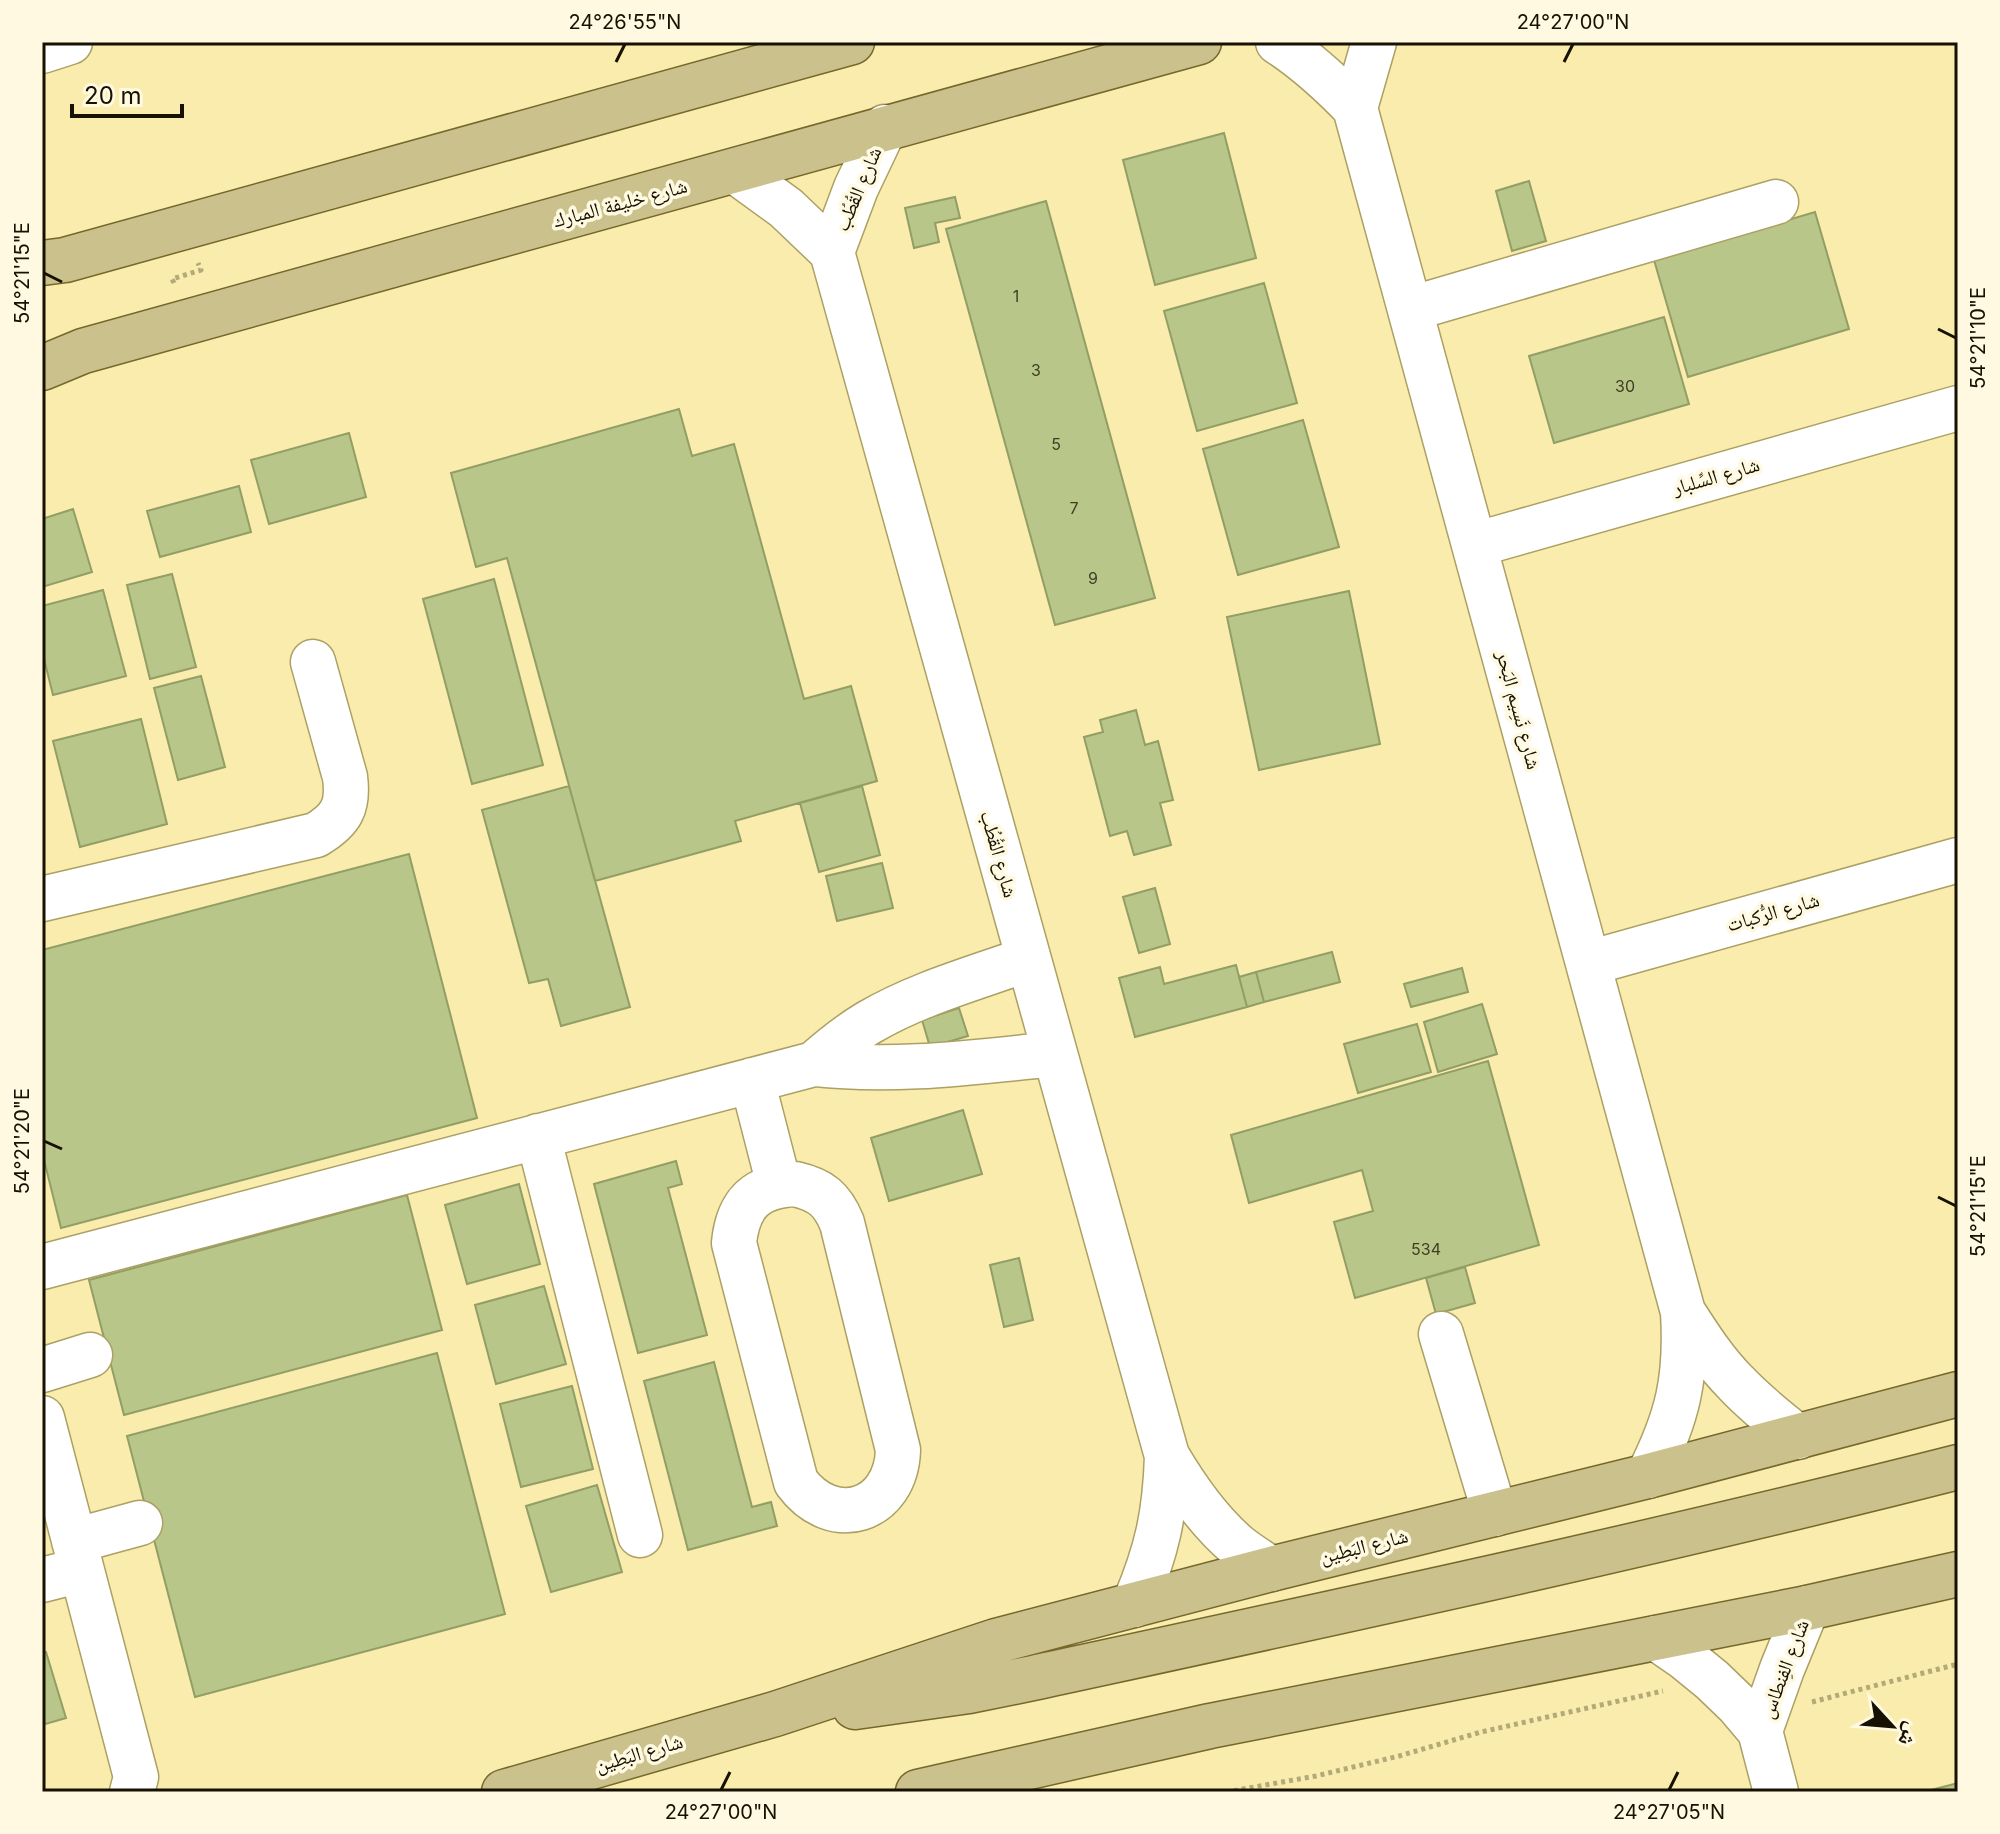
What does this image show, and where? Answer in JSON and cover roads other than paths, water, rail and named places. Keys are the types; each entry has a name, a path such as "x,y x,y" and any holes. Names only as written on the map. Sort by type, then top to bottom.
{"main road":[{"path":"42,263 65,260 852,42"},
{"name":"شارع خليفة المبارك","path":"42,368 83,351 1199,42"},
{"name":"شارع البَطِين","path":"504,1792 775,1714 996,1641 1958,1394"},
{"name":"شارع البَطِين","path":"775,1714 905,1701 1033,1678 1542,1568 1958,1467"},
{"path":"918,1792 1210,1726 1807,1608 1958,1574"}],"street":[{"path":"42,51 70,42"},
{"name":"شارع نَسِيم البَحر","path":"1278,42 1324,77 1355,108 1683,1312 1685,1346 1676,1413 1664,1446 1648,1476"},
{"path":"1355,108 1374,42"},
{"name":"شارع القُطُب","path":"832,252 856,188 885,127"},
{"name":"شارع القُطُب","path":"735,171 786,208 832,252 1167,1456 1187,1490 1211,1520 1239,1547 1271,1569"},
{"path":"1410,309 1776,202"},
{"name":"شارع السِّلبار","path":"1474,545 1958,408"},
{"path":"42,899 316,835 328,828 338,818 347,791 313,662"},
{"name":"شارع الرُّكبات","path":"1589,963 1958,860"},
{"path":"814,1064 848,1036 896,1007 1028,959"},
{"path":"42,1267 814,1064 845,1068 909,1067 1055,1054"},
{"path":"752,1080 779,1185"},
{"path":"538,1136 640,1535"},
{"path":"795,1184 811,1188 825,1196 836,1209 898,1450 892,1483 868,1505 852,1510 835,1510 819,1505 796,1482 734,1243 735,1226 751,1199 779,1185 795,1184"},
{"name":"شارع نَسِيم البَحر","path":"1683,1312 1734,1381 1764,1411 1798,1437"},
{"path":"1441,1334 1495,1514"},
{"path":"42,1370 90,1355"},
{"path":"42,1418 66,1564 140,1787"},
{"name":"شارع القُطُب","path":"1134,1605 1156,1548 1163,1518 1167,1456"},
{"path":"66,1564 140,1523"},
{"name":"شارع الفِنطاس","path":"1760,1731 1807,1608"},
{"name":"شارع الفِنطاس","path":"1656,1638 1712,1680 1760,1731 1776,1792"}]}
